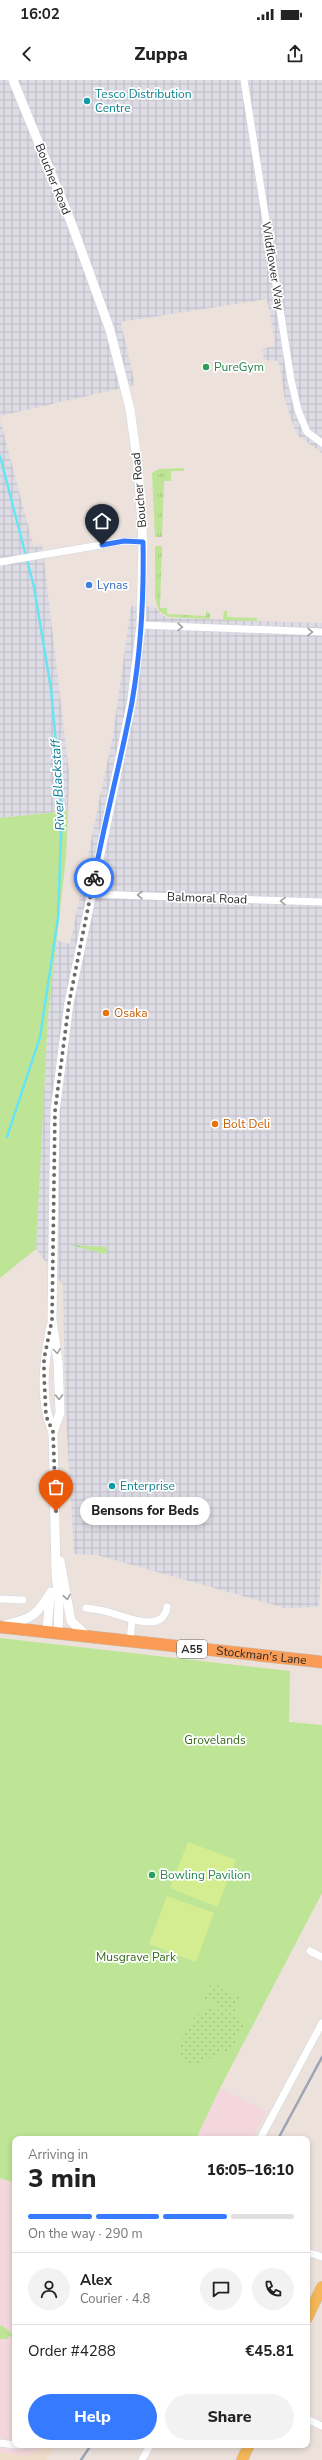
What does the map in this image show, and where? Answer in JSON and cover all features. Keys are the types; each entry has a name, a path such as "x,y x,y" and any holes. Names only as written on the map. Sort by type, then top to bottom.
{"highway":[{"name":"Stockman's Lane","path":"0,1627 322,1662"}],"main road":[{"path":"310,2312 322,2287"},
{"path":"242,2460 248,2448"}],"street":[{"name":"Boucher Road","path":"13,80 71,222 110,330 130,415 138,467 143,542 141,625 131,708 69,1003 55,1111 52,1320 58,1362 60,1413 53,1432 56,1573 59,1602 53,1632"},
{"name":"Wildflower Way","path":"244,80 291,380 298,410 307,432 322,443"},
{"path":"0,562 124,541 143,542"},
{"path":"141,625 322,632"},
{"name":"Balmoral Road","path":"91,894 322,902"},
{"name":"Boucher Road","path":"52,1320 44,1359 44,1373 46,1416 53,1432"},
{"path":"56,1546 71,1621 87,1636"},
{"name":"Boucher Road","path":"53,1632 51,1592 56,1573"},
{"path":"0,1627 30,1618 39,1611 51,1592"},
{"path":"0,1599 23,1600"},
{"path":"86,1608 106,1611 132,1620 155,1622 162,1620 166,1614 167,1608"},
{"path":"130,1642 132,1620"},
{"path":"310,1951 322,1957"},
{"path":"262,2136 322,2023"},
{"path":"310,2253 322,2258"},
{"path":"310,2420 322,2426"},
{"path":"0,2443 12,2444"},
{"path":"146,2459 149,2448"}],"shaded area":[{"path":"0,80 322,80 322,453 296,434 285,401 280,366 277,361 264,360 262,349 274,346 275,342 267,299 121,322 135,385 0,416"},
{"path":"0,419 34,548 42,543 69,772 68,811 0,818"},
{"path":"131,606 155,607 162,615 169,618 322,623 322,1554 319,1607 285,1608 97,1555 74,1554 65,1398 63,1285 36,1249 48,1016 56,940 70,944 113,735"},
{"path":"220,2088 267,2111 254,2136 197,2136"},
{"path":"0,2178 12,2182 12,2448 41,2448 26,2456 0,2452"},
{"path":"41,2448 55,2448 46,2460 0,2460 0,2452 26,2456"}],"green space":[{"path":"184,468 184,471 171,471 171,481 164,481 162,537 155,537 152,473 159,469"},
{"path":"155,546 162,546 160,608 167,608 167,614 206,616 206,611 210,614 210,619 169,617 159,611 155,598"},
{"path":"224,611 227,611 227,617 257,618 257,621 223,620"},
{"path":"68,811 66,857 48,1016 36,1249 0,1278 0,818"},
{"path":"70,1245 108,1247 107,1252 104,1254"},
{"name":"Musgrave Park","path":"0,1638 290,1671 289,1722 322,1725 322,1893 220,2088 197,2136 12,2136 12,2182 0,2178"},
{"path":"188,1842 236,1860 217,1907 170,1888"},
{"path":"167,1896 214,1913 196,1962 149,1944"},
{"path":"212,1982 241,1999 233,2013 246,2021 231,2049 195,2065 188,2064 183,2060 181,2052 181,2044 186,2028 197,2015 210,2006 224,2013 226,2010 203,1998"},
{"path":"0,2325 7,2329 12,2335 12,2337 9,2336 7,2339 0,2339"}],"waterway":[{"name":"River Blackstaff","path":"0,456 34,587 51,689 62,810 58,918 40,1037 7,1137"}],"railway":[{"path":"280,2136 322,2057"},
{"path":"81,2460 89,2448"}],"way so far":[{"path":"56,1511 53,1432 46,1416 44,1373 44,1359 52,1320 55,1111 61,1053 69,1003 94,878"}],"place":[{"name":"Tesco Distribution Centre","path":"87,101"},
{"name":"PureGym","path":"206,367"},
{"name":"Lynas","path":"89,585"},
{"name":"Osaka","path":"106,1013"},
{"name":"Bolt Deli","path":"215,1124"},
{"name":"Enterprise","path":"112,1486"},
{"name":"Bensons for Beds","path":"56,1511"},
{"name":"Bowling Pavilion","path":"152,1875"}],"route":[{"path":"94,878 132,700 141,625 143,569 143,542 124,541 102,545"}],"park label":[{"name":"Grovelands","path":"215,1740"}]}
